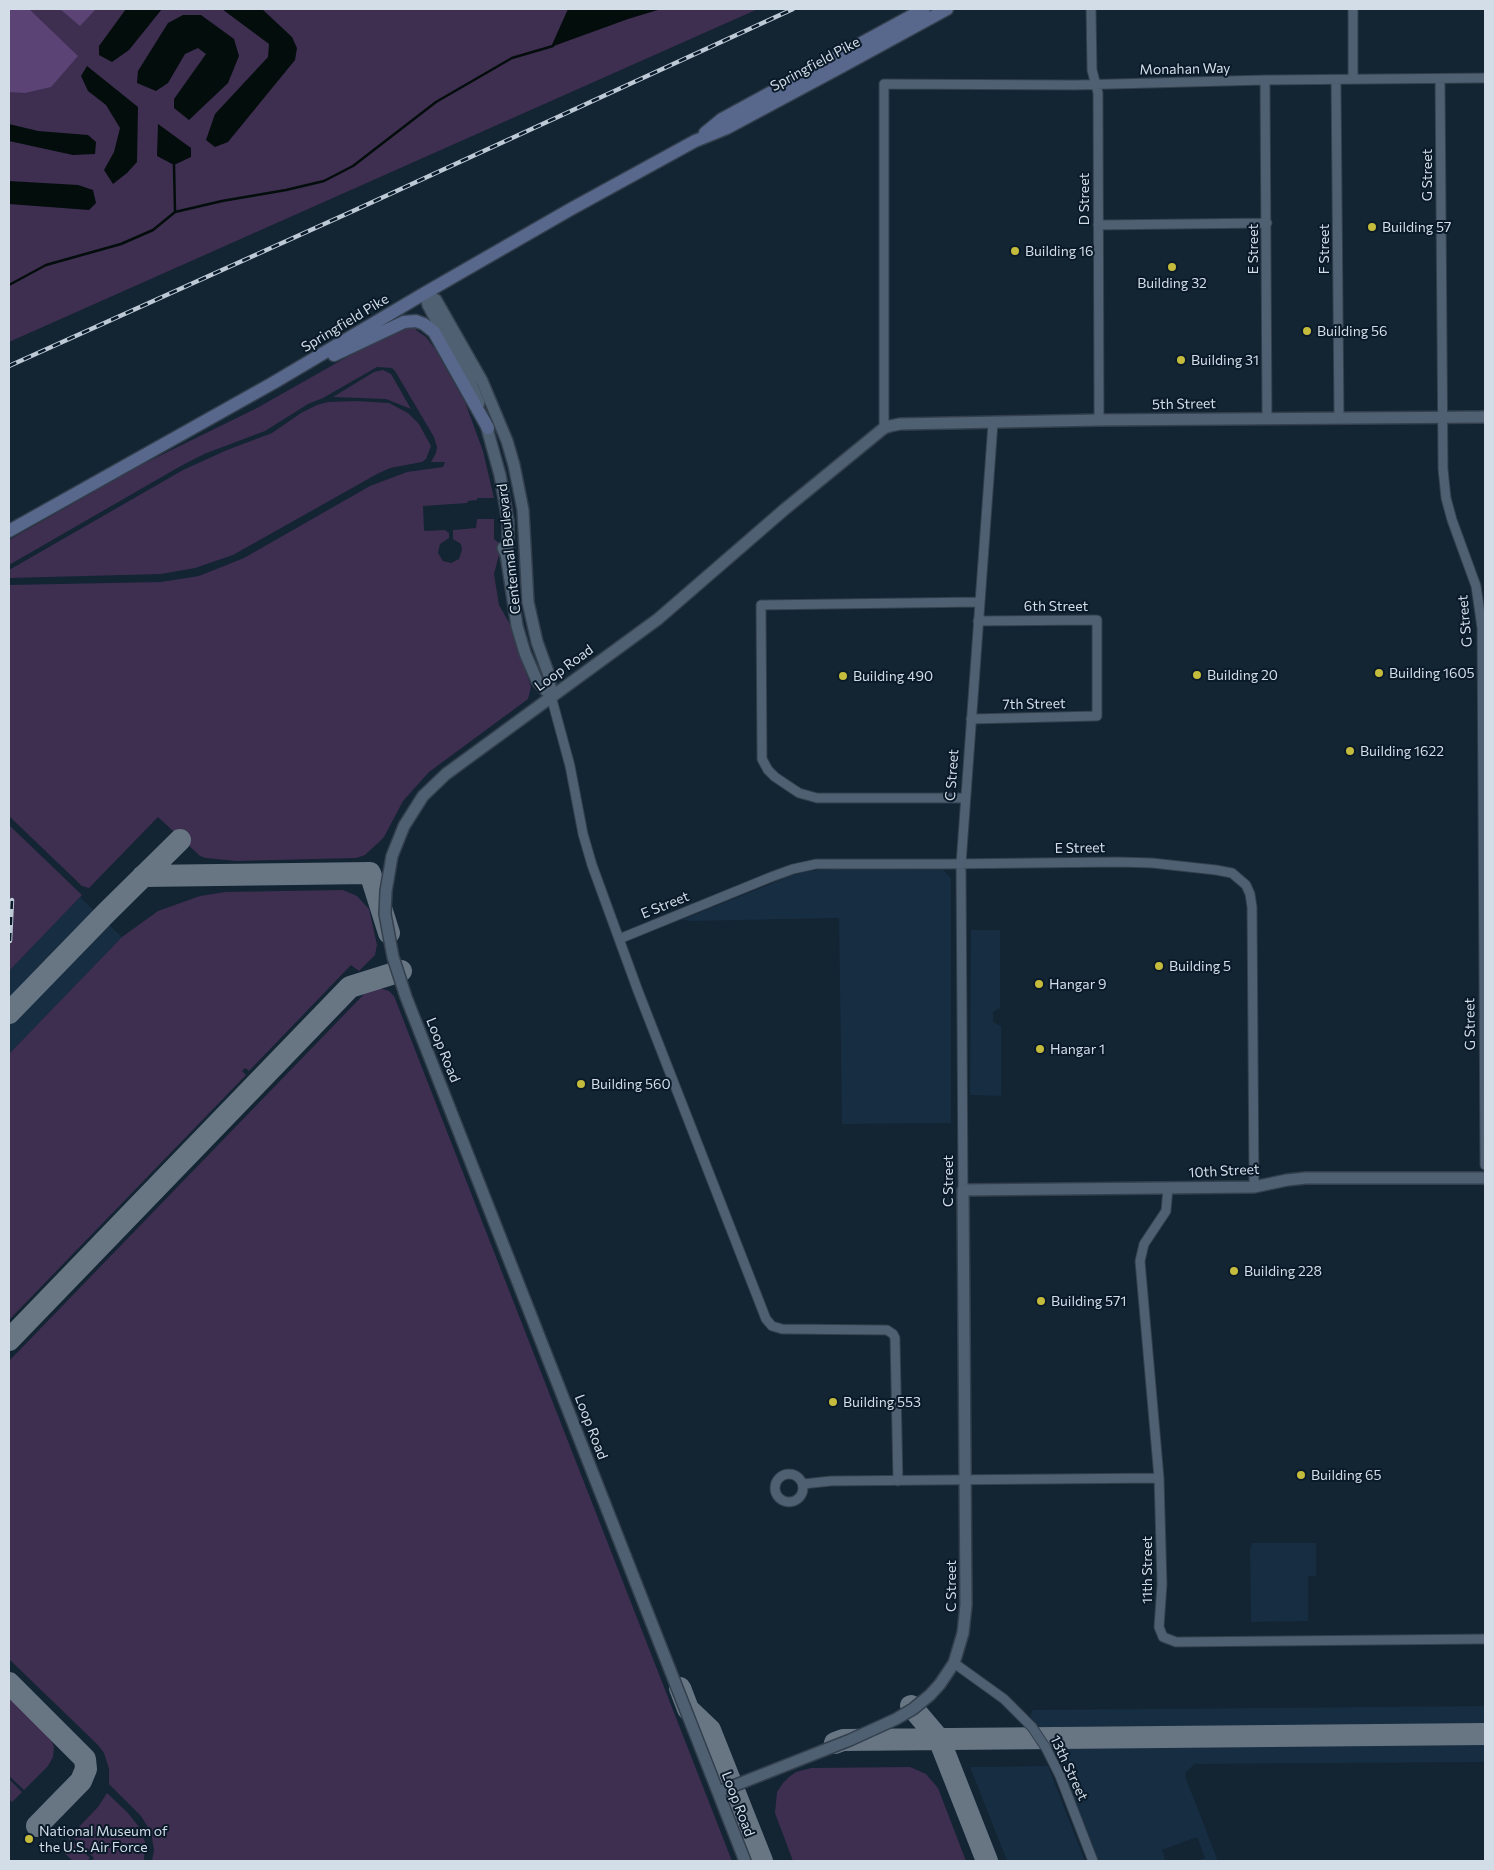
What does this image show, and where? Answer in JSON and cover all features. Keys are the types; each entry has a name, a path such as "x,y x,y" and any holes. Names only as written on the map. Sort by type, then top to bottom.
{"main road":[{"name":"Springfield Pike","path":"696,141 722,119 924,9"},
{"name":"Springfield Pike","path":"9,531 273,384 425,293 571,210 696,141 726,128 948,9"},
{"path":"273,384 404,322 416,321 424,324 434,332 488,428"}],"street":[{"name":"D Street","path":"1091,9 1092,70 1098,93 1099,420"},
{"path":"1353,9 1354,79"},
{"name":"Monahan Way","path":"884,428 884,84 1096,84 1485,78"},
{"name":"G Street","path":"1440,79 1443,469 1446,498 1455,530 1473,576 1481,617 1485,1166"},
{"name":"E Street","path":"1265,80 1267,418"},
{"name":"F Street","path":"1336,80 1339,418"},
{"path":"1098,225 1267,223"},
{"name":"Centennal Boulevard","path":"425,293 428,305 471,384 488,428 500,475 505,512 501,521 501,538 506,554 517,626 525,653 537,681 551,696"},
{"name":"Centennal Boulevard","path":"425,293 436,300 474,365 492,400 507,441 523,510 528,602 537,642 549,675 551,696"},
{"name":"5th Street","path":"884,428 900,424 1099,420 1485,417"},
{"name":"C Street","path":"718,1792 850,1740 913,1709 940,1684 954,1664 961,1644 966,1618 962,864 970,719 993,423"},
{"name":"Loop Road","path":"744,1861 406,997 389,943 385,914 389,869 397,841 414,809 446,774 675,605 785,509 884,428"},
{"path":"965,798 817,798 799,793 775,777 768,770 762,759 761,605 980,602"},
{"name":"6th Street","path":"978,621 1097,620 1097,716"},
{"path":"551,696 570,766 586,847 638,991 768,1323 776,1328 788,1330 887,1330 895,1338 898,1481"},
{"name":"7th Street","path":"970,719 1097,716"},
{"name":"E Street","path":"619,938 771,877 804,866 831,863 1114,862 1152,863 1232,873 1243,880 1248,889 1252,907 1254,1187"},
{"name":"10th Street","path":"963,1190 1254,1187 1306,1178 1485,1178"},
{"name":"11th Street","path":"1168,1188 1166,1212 1144,1244 1140,1261 1159,1478 1162,1575 1159,1627 1161,1634 1167,1640 1186,1642 1485,1639"},
{"path":"803,1484 826,1481 1159,1478"},
{"name":"13th Street","path":"954,1664 1004,1699 1032,1727 1060,1776 1093,1861"}],"shaded area":[{"path":"9,9 758,9 9,342"},
{"path":"9,9 29,9 78,56 51,87 25,93 9,92"},
{"path":"60,9 96,9 80,26"},
{"path":"126,9 162,9 129,50 112,62 99,55 99,46"},
{"path":"222,9 262,9 292,37 297,48 295,60 228,142 215,147 206,140 215,114 268,57 269,44"},
{"path":"568,9 661,9 551,47"},
{"path":"183,15 201,15 234,39 239,56 228,83 189,120 174,108 174,99 206,54 198,48 185,54 168,83 156,91 137,83 138,71 168,23"},
{"path":"87,66 138,107 137,162 113,184 104,170 114,152 120,128 106,105 88,91 81,76"},
{"path":"9,124 38,131 88,135 96,142 95,154 73,155 9,141"},
{"path":"158,124 191,148 191,157 174,165 157,156"},
{"path":"9,181 78,185 93,190 96,203 89,210 9,204"},
{"path":"416,327 416,330 426,337 435,349 465,402 483,451 494,498 477,498 477,500 468,501 467,503 423,506 424,530 445,530 449,533 449,538 440,544 438,553 443,561 451,563 459,559 462,550 461,544 453,539 453,530 476,528 477,519 494,519 494,539 499,543 499,555 494,574 499,605 511,626 531,687 528,699 429,772 403,801 384,837 365,855 356,858 236,861 206,858 200,856 158,817 89,888 82,886 9,816 9,585 161,582 199,576 244,558 370,486 407,472 443,467 445,462 431,462 437,447 434,437 395,371 392,368 377,367 323,398 308,404 265,431 204,454 179,467 9,565 9,540 139,466 257,408 347,357 403,328"},
{"path":"383,370 391,374 411,409 386,399 333,397 374,372"},
{"path":"328,402 389,403 408,413 419,424 431,446 426,459 422,462 390,468 377,474 233,555 195,568 161,574 9,578 9,570 183,470 227,450 272,433 301,413 317,405"},
{"path":"9,825 82,895 9,971 9,942 12,942 14,898 10,898 9,921"},
{"path":"837,869 943,870 951,878 951,1123 842,1124 839,918 681,920 793,875 807,871"},
{"path":"343,890 357,896 369,909 377,945 375,955 359,971 351,965 249,1071 245,1068 242,1071 246,1075 9,1320 9,1054 122,937 158,911 200,896 225,892"},
{"path":"80,897 122,937 9,1054 9,971"},
{"path":"971,930 1000,930 1000,1008 993,1012 993,1022 1001,1026 1001,1096 970,1095"},
{"path":"377,987 389,991 394,996 732,1861 152,1861 154,1850 151,1832 141,1816 109,1784 109,1769 104,1753 9,1659 9,1361 368,990"},
{"path":"1252,1543 1316,1543 1316,1576 1308,1576 1308,1621 1251,1622 1250,1550"},
{"path":"9,1698 43,1731 54,1747 53,1757 48,1766 24,1790 9,1776"},
{"path":"1485,1706 1485,1762 1195,1764 1186,1772 1185,1776 1218,1861 1197,1861 1205,1858 1197,1837 1162,1850 1166,1861 1099,1861 1052,1747 1030,1716 1033,1710"},
{"path":"1048,1766 1085,1861 1007,1861 970,1767"},
{"path":"910,1767 926,1774 938,1788 966,1861 793,1861 775,1813 777,1792 789,1777 796,1772 811,1768"},
{"path":"9,1779 22,1792 12,1802 9,1799"},
{"path":"107,1793 128,1813 139,1827 145,1842 144,1861 91,1861 94,1858 71,1835 98,1807"},
{"path":"69,1838 90,1858 87,1861 73,1861 63,1852 68,1847"}],"waterway":[{"path":"9,285 46,265 121,244 153,230 175,212 324,181 353,166 436,102 512,58 553,46"},
{"path":"174,165 175,212"}],"taxiway":[{"path":"9,1013 180,840"},
{"path":"143,876 370,873 389,933"},
{"path":"9,1340 350,987 401,971"},
{"path":"9,1683 85,1759 86,1769 81,1781 37,1826"},
{"path":"680,1688 688,1709 710,1730 762,1861"},
{"path":"911,1706 939,1739 987,1861"},
{"path":"835,1743 843,1740 1485,1734"}],"railway":[{"path":"9,366 793,9"},
{"path":"10,941 12,900"}],"place":[{"name":"Building 57","path":"1372,227"},
{"name":"Building 16","path":"1015,251"},
{"name":"Building 32","path":"1172,267"},
{"name":"Building 56","path":"1307,331"},
{"name":"Building 31","path":"1181,360"},
{"name":"Building 1605","path":"1379,673"},
{"name":"Building 20","path":"1197,675"},
{"name":"Building 490","path":"843,676"},
{"name":"Building 1622","path":"1350,751"},
{"name":"Building 5","path":"1159,966"},
{"name":"Hangar 9","path":"1039,984"},
{"name":"Hangar 1","path":"1040,1049"},
{"name":"Building 560","path":"581,1084"},
{"name":"Building 228","path":"1234,1271"},
{"name":"Building 571","path":"1041,1301"},
{"name":"Building 553","path":"833,1402"},
{"name":"Building 65","path":"1301,1475"},
{"name":"National Museum of the U.S. Air Force","path":"29,1839"}]}
